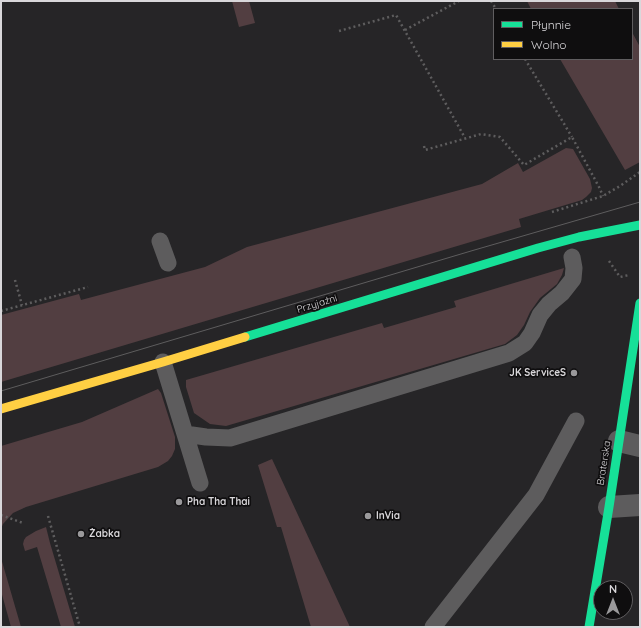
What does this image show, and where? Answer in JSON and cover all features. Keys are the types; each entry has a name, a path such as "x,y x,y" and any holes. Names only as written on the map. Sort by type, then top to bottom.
{"street":[{"name":"Przyjaźni","path":"1,409 162,362 538,248 579,237 640,225"},
{"name":"Braterska","path":"589,627 640,303"},
{"path":"619,441 640,446"},
{"path":"609,507 640,505"}],"lane":[{"path":"160,241 168,263"},
{"path":"185,434 230,438 509,353 525,343 532,333 540,314 573,279 574,268 572,257"},
{"path":"162,362 200,483"},
{"path":"433,627 536,495 576,421"}],"path":[{"path":"405,30 459,1"},
{"path":"339,31 396,15 465,138"},
{"path":"527,60 572,137 603,196"},
{"path":"424,146 425,150 480,134 500,137 524,165 572,137"},
{"path":"620,186 640,172"},
{"path":"606,257 620,276 629,275"},
{"path":"15,280 22,305"},
{"path":"1,311 88,287"},
{"path":"1,515 23,523"},
{"path":"48,516 80,627"}],"shaded area":[{"path":"232,1 249,1 255,23 239,27"},
{"path":"527,1 615,1 618,8 530,8"},
{"path":"633,34 640,47 640,162 625,170 561,60 633,60"},
{"path":"566,148 573,149 590,179 592,188 591,192 582,200 519,219 521,227 1,382 1,315 79,294 81,300 205,267 247,247 482,184 518,163 523,172"},
{"path":"564,268 557,284 540,298 517,335 505,344 226,426 210,424 194,413 186,387 186,380 382,323 384,328 456,307 454,301"},
{"path":"158,389 161,393 175,437 175,449 168,461 158,467 26,507 13,513 3,524 1,529 1,446 82,422"},
{"path":"272,459 350,627 311,627 281,527 277,527 258,465"},
{"path":"46,527 75,627 61,627 37,547 25,551 23,544 26,537"},
{"path":"1,558 21,627 11,627 1,591"}],"tram line":[{"path":"1,391 640,202"}],"traffic: fast":[{"path":"245,337 538,248 579,237 640,225"},
{"path":"589,627 640,303"}],"traffic: slow":[{"path":"1,409 245,337"}],"place":[{"name":"JK ServiceS","path":"574,373"},
{"name":"Pha Tha Thai","path":"179,502"},
{"name":"InVia","path":"368,516"},
{"name":"Żabka","path":"81,534"}]}
